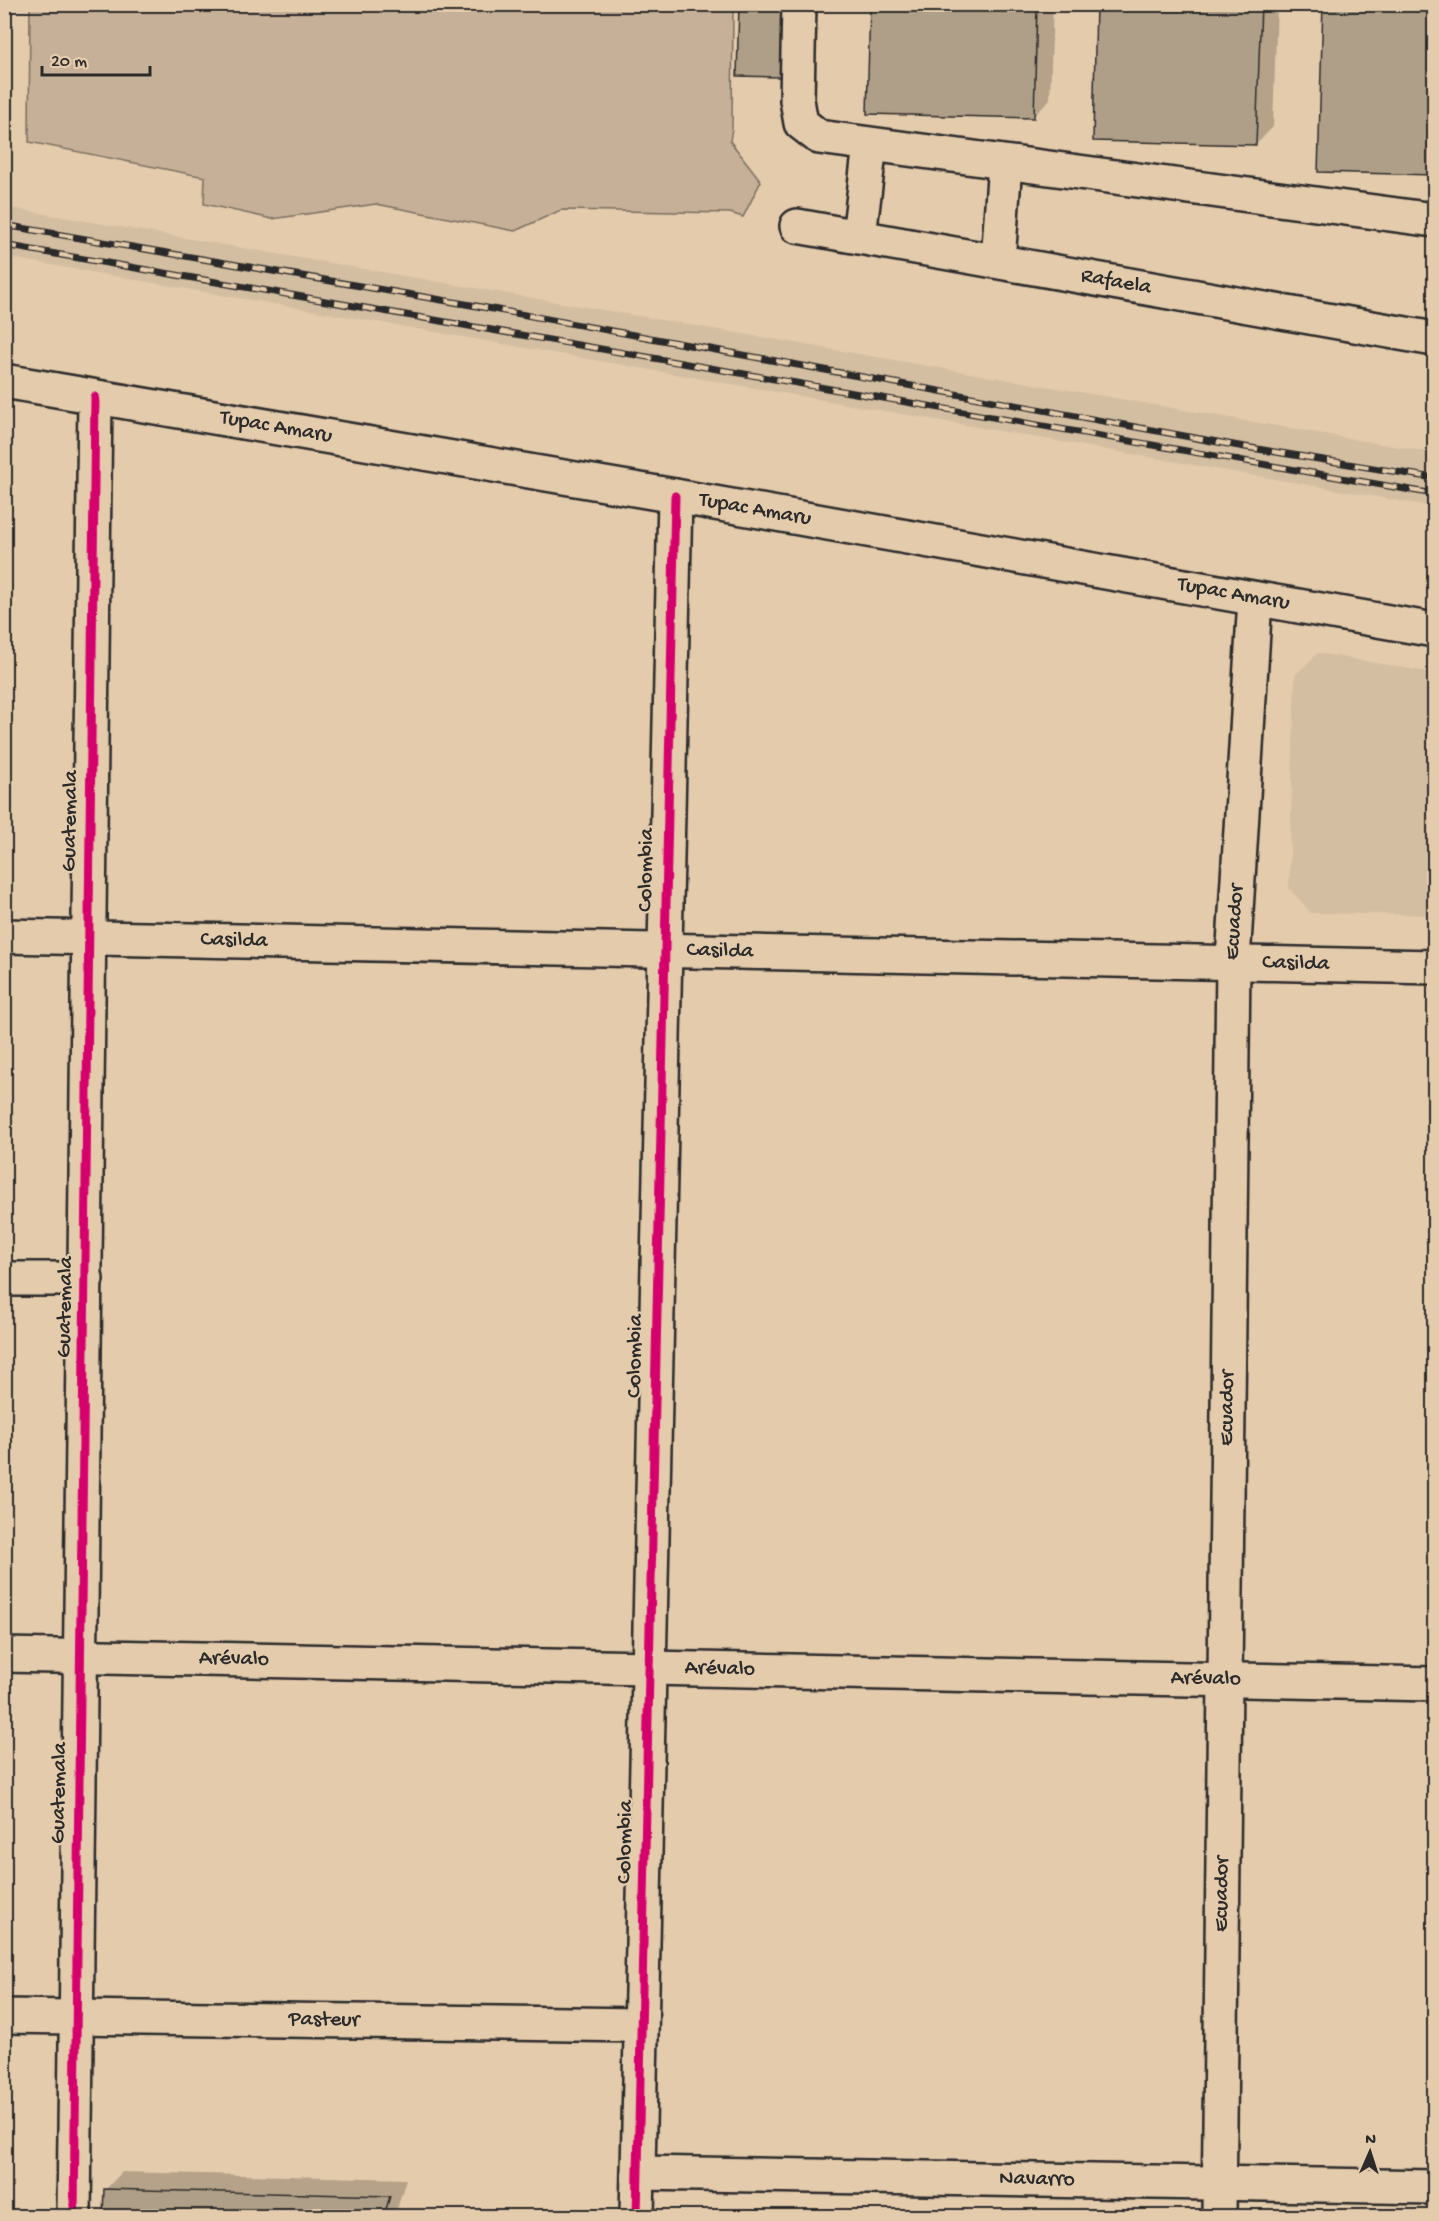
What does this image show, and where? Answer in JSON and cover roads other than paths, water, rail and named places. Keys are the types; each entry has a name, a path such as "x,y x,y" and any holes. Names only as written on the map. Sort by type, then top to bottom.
{"street":[{"path":"799,4 797,100 801,123 819,137 1434,220"},
{"path":"859,236 870,145"},
{"path":"998,261 1005,163"},
{"name":"Rafaela","path":"797,226 1434,339"},
{"name":"Tupac Amaru","path":"4,381 675,496 1434,630"},
{"name":"Guatemala","path":"74,2217 95,397"},
{"name":"Colombia","path":"637,2217 675,496"},
{"name":"Ecuador","path":"1219,2217 1233,961 1255,599"},
{"name":"Casilda","path":"4,936 1434,967"},
{"path":"4,1279 86,1280"},
{"name":"Arévalo","path":"4,1656 1434,1684"},
{"name":"Pasteur","path":"4,2016 641,2025"},
{"name":"Navarro","path":"638,2173 1434,2187"}],"railway":[{"path":"4,225 471,305 1239,446 1434,478"},
{"path":"4,245 1434,494"}]}
